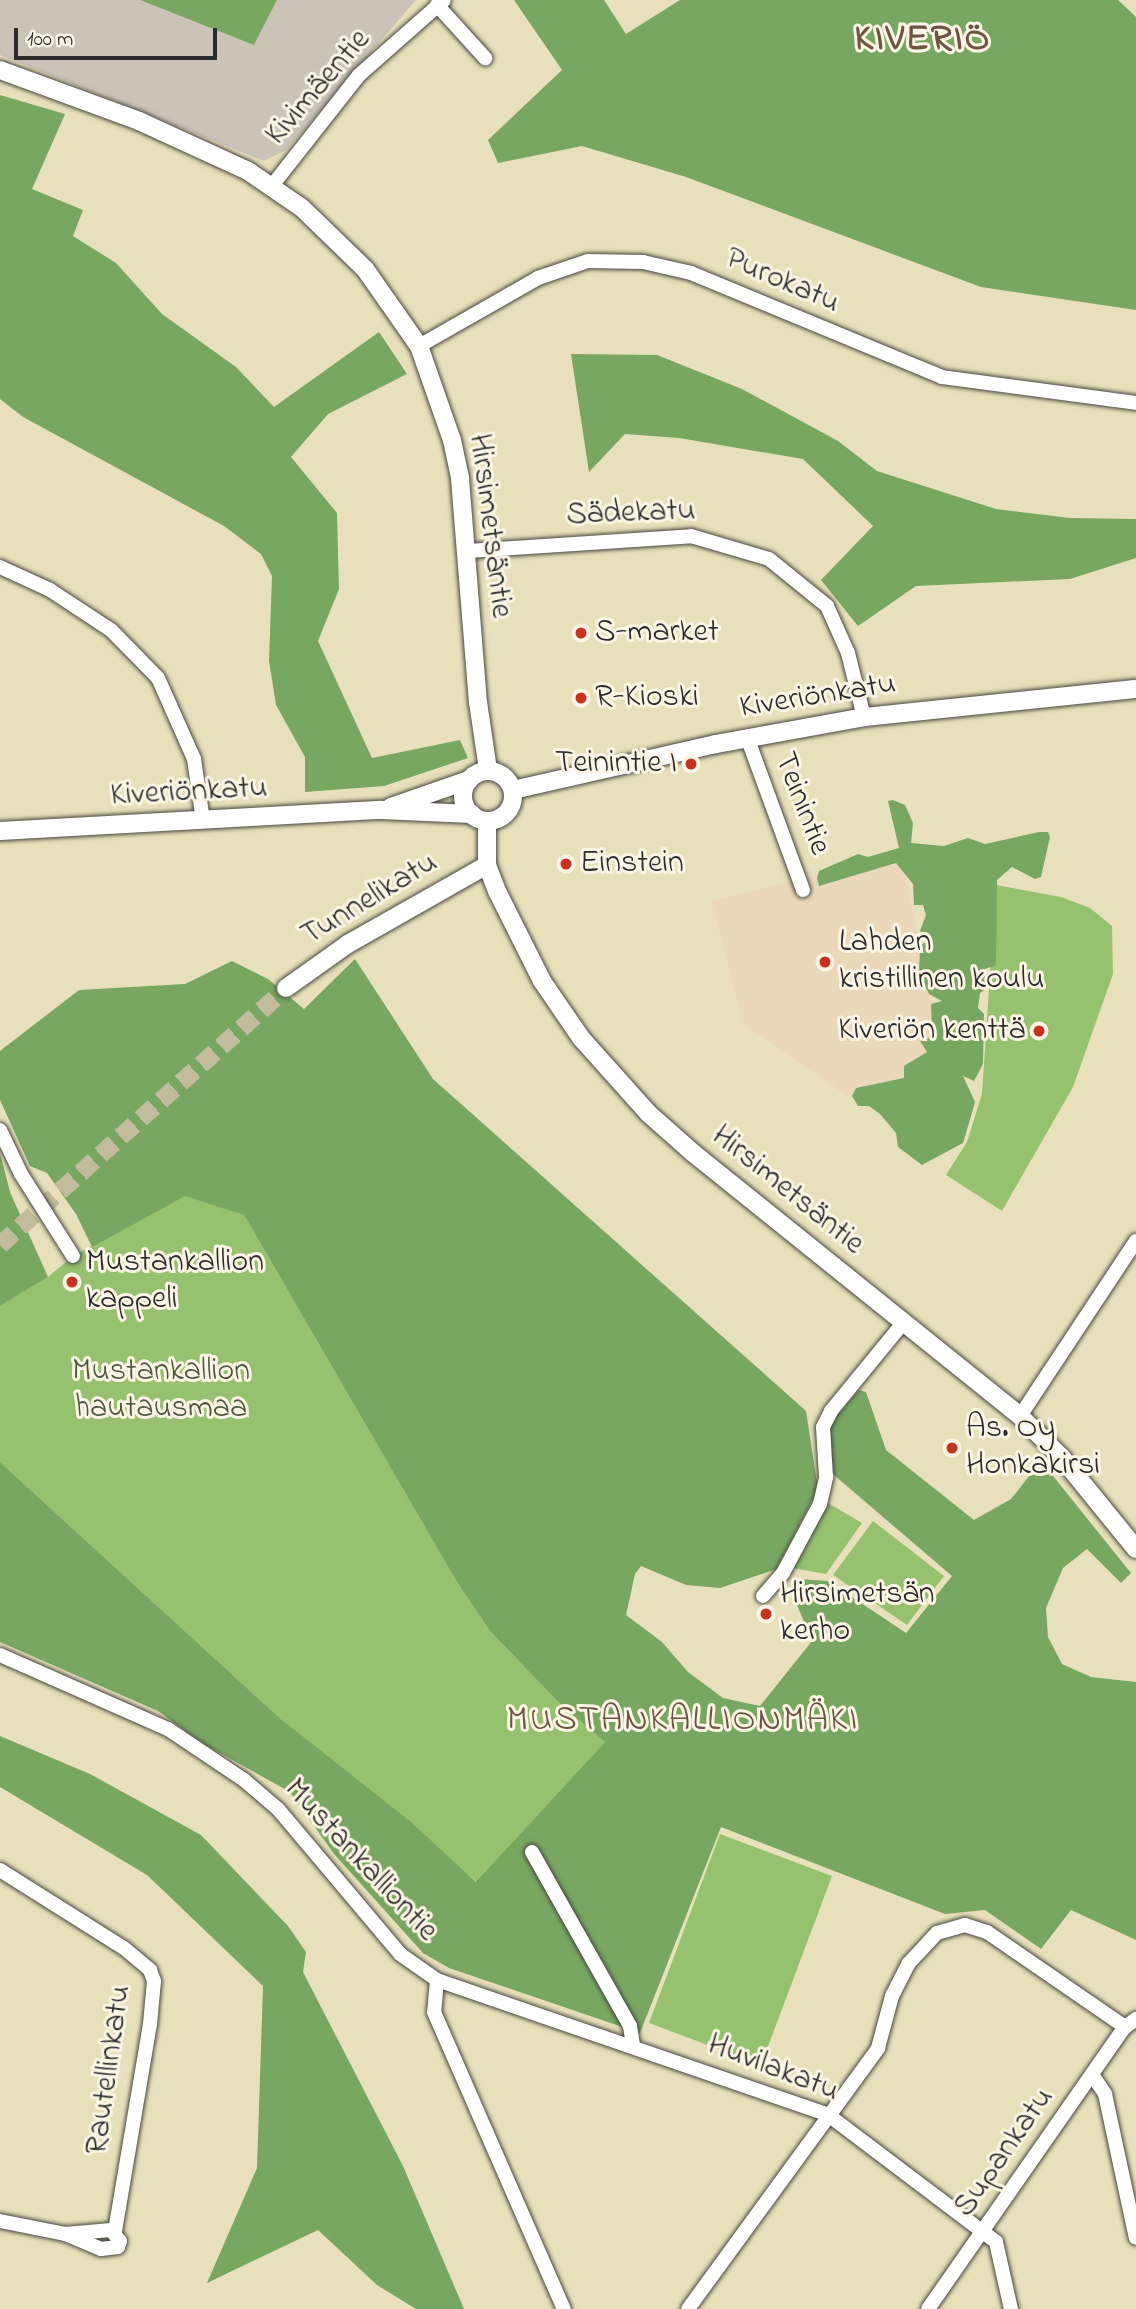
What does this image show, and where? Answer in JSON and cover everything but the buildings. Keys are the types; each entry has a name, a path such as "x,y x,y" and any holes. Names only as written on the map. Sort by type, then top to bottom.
{"street":[{"path":"440,3 485,58"},
{"name":"Kivimäentie","path":"271,187 359,75 440,3"},
{"name":"Hirsimetsäntie","path":"0,70 211,151 271,187 302,208 365,269 419,346 452,440 468,551 478,702 488,770"},
{"name":"Purokatu","path":"419,346 538,278 588,261 643,262 691,273 942,377 1136,403"},
{"name":"Sädekatu","path":"468,551 691,536 769,559 827,606 848,653 864,717"},
{"path":"0,567 50,590 111,631 158,678 194,759 203,821"},
{"name":"Kiveriönkatu","path":"513,790 747,737 864,717 1136,689"},
{"name":"Teinintie","path":"747,737 803,890"},
{"path":"488,770 504,776 513,790 507,812 480,818 464,800 469,780 488,770"},
{"name":"Kiveriönkatu","path":"381,810 469,780"},
{"name":"Kiveriönkatu","path":"0,831 381,810 480,818"},
{"name":"Hirsimetsäntie","path":"480,818 487,865 542,981 581,1038 648,1114 1020,1416 1062,1458 1136,1549"},
{"name":"Tunnelikatu","path":"286,988 348,944 487,865"},
{"path":"0,1130 21,1174 73,1256"},
{"path":"1020,1416 1136,1241"},
{"path":"763,1596 783,1573 820,1504 826,1477 823,1427 831,1411 903,1323"},
{"name":"Mustankalliontie","path":"0,1656 95,1693 168,1729 244,1780 278,1809 400,1954 437,1980 434,2012 564,2309"},
{"path":"532,1852 630,2026 633,2046"},
{"name":"Rautellinkatu","path":"0,1870 124,1948 150,1970 154,1980 152,2014 115,2230 121,2241 109,2249 65,2234 0,2221"},
{"path":"688,2309 827,2114 878,2048 892,1996 909,1963 949,1926 965,1925 986,1932 1130,2023"},
{"name":"Huvilakatu","path":"437,1980 827,2114 996,2242 1011,2309"},
{"name":"Supankatu","path":"928,2309 1130,2023"},
{"path":"1093,2076 1105,2094 1136,2238"}],"shaded area":[{"path":"0,0 140,0 254,45 277,0 416,0 286,150 264,161 0,55"},
{"name":"Lahden kristillinen koulu","path":"901,854 945,1070 847,1096 744,1024 711,901"}],"green space":[{"path":"140,0 277,0 254,45"},
{"path":"514,0 604,0 626,34 680,0 1118,0 1136,17 1136,310 981,287 686,177 582,146 498,163 488,140 562,70"},
{"path":"0,95 65,114 32,189 83,210 73,236 116,263 162,314 236,367 274,407 379,332 407,374 328,414 291,457 337,513 339,589 318,641 372,758 460,740 468,758 384,786 305,792 305,757 276,705 269,661 272,576 261,554 224,526 23,417 0,399"},
{"path":"571,354 657,355 742,389 838,441 877,471 996,509 1070,518 1136,519 1136,558 1070,579 916,586 858,626 821,580 873,526 803,459 679,438 625,434 589,472"},
{"path":"893,800 905,805 913,823 911,843 944,846 968,838 985,844 1039,832 1048,832 1050,837 1041,877 1035,879 1012,867 997,880 996,965 985,969 986,989 980,993 978,1008 984,1014 983,1064 974,1081 963,1076 975,1102 963,1143 922,1165 898,1147 896,1133 880,1114 869,1106 858,1106 852,1096 856,1088 904,1078 904,1066 927,1052 920,1041 929,1038 932,1030 931,1004 942,1001 929,994 919,974 920,946 931,938 920,931 926,915 923,905 914,905 913,884 896,863 819,886 817,878 819,871 858,854 868,857 899,848 888,801"},
{"name":"Kiveriön kenttä","path":"996,885 1061,897 1090,908 1112,926 1113,974 1073,1087 1002,1211 946,1175 967,1142 982,1094"},
{"path":"355,959 433,1079 806,1411 818,1489 777,1569 720,1588 686,1585 641,1566 635,1574 626,1615 662,1642 688,1672 723,1698 760,1706 812,1641 790,1588 797,1579 828,1581 906,1633 952,1576 834,1475 826,1454 826,1428 859,1390 866,1392 886,1450 974,1520 1011,1499 1041,1461 1131,1573 1121,1583 1087,1549 1063,1568 1046,1608 1048,1637 1062,1664 1091,1677 1136,1682 1136,1940 1071,1910 1041,1949 985,1910 945,1914 721,1827 640,2033 449,1968 423,1953 334,1854 290,1792 202,1743 158,1711 0,1642 0,1462 282,1720 411,1822 476,1882 605,1742 555,1699 490,1631 458,1584 244,1215 185,1196 92,1247 76,1214 47,1173 30,1166 0,1100 0,1051 79,990 185,984 232,961 268,979 304,1009"},
{"path":"0,1153 10,1192 48,1277 0,1306"},
{"name":"Mustankallion hautausmaa","path":"185,1195 244,1215 458,1584 490,1631 555,1699 606,1741 477,1882 282,1720 0,1462 0,1306 48,1277 73,1256"},
{"path":"828,1503 862,1523 826,1574 792,1568"},
{"path":"873,1521 944,1576 907,1625 833,1575"},
{"path":"0,1736 90,1774 201,1835 288,1926 306,1952 303,1972 403,2166 464,2309 416,2309 377,2285 318,2230 207,2283 257,2168 263,1986 147,1875 0,1787"},
{"path":"720,1834 832,1876 761,2065 649,2023"}],"tunnel":[{"path":"0,1245 286,988"}],"place":[{"name":"S-market","path":"581,633"},
{"name":"R-Kioski","path":"581,698"},
{"name":"Teinintie I","path":"691,764"},
{"name":"Einstein","path":"566,864"},
{"name":"Lahden kristillinen koulu","path":"825,962"},
{"name":"Kiveriön kenttä","path":"1039,1031"},
{"name":"Mustankallion kappeli","path":"72,1282"},
{"name":"As. Oy Honkakirsi","path":"952,1448"},
{"name":"Hirsimetsän kerho","path":"766,1614"}],"district":[{"name":"KIVERIÖ","path":"923,41"},
{"name":"MUSTANKALLIONMÄKI","path":"683,1721"}]}
